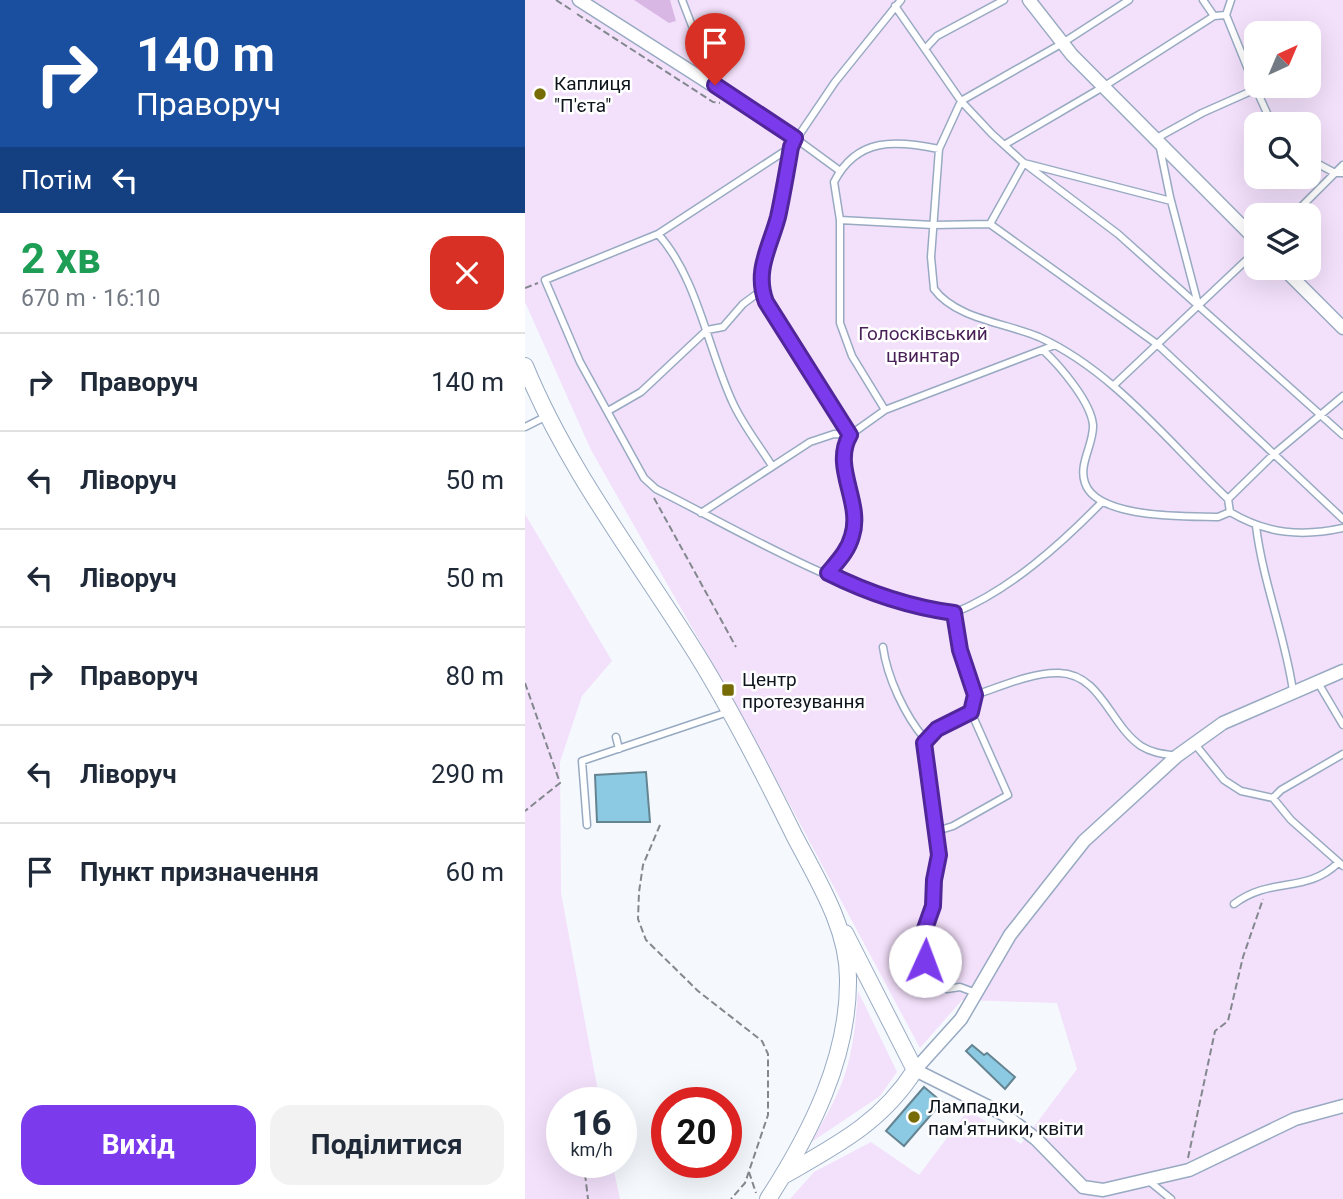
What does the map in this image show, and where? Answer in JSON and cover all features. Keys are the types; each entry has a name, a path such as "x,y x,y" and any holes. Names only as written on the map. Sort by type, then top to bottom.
{"street":[{"path":"579,0 715,85 793,143"},
{"path":"1029,0 1061,44 1244,229"},
{"path":"1295,280 1343,328"},
{"path":"525,366 547,416 632,558 690,644 728,712 915,1070 1005,1115 1036,1139 1083,1188 1103,1190 1189,1170 1295,1119 1343,1106"},
{"path":"783,1176 865,1127 895,1099 915,1070 961,1019 1010,935 1062,867 1084,841 1177,756 1244,711 1343,671"},
{"path":"768,1199 783,1176 833,1073 843,1036 848,977 836,918"}],"lane":[{"path":"682,0 715,85"},
{"path":"901,0 866,40 793,143 657,234 545,281 568,339 644,478 656,489 767,547 871,592 954,613 1019,575 1073,532 1102,502"},
{"path":"925,49 937,36 1004,0"},
{"path":"1129,0 1061,44 961,101 939,149 931,276 938,294 956,308 1055,345 1086,362 1228,499 1230,512"},
{"path":"1203,0 1214,16"},
{"path":"1231,0 1226,15 1244,59"},
{"path":"895,6 961,101 1004,145 1118,234 1343,435"},
{"path":"1004,145 1103,87 1214,16 1226,15"},
{"path":"1198,304 1157,141 1202,113 1244,94"},
{"path":"793,143 839,171"},
{"path":"793,143 775,229 763,260 762,290 773,314 850,435"},
{"path":"885,410 852,356 839,323 840,220 834,192 839,171 857,152 879,143 913,144 939,149"},
{"path":"1024,163 1171,201"},
{"path":"990,224 1024,163"},
{"path":"1321,165 1335,173 1343,173"},
{"path":"1305,203 1343,165"},
{"path":"840,220 933,225 990,224 1157,344 1343,519"},
{"path":"657,234 673,255 706,330 732,402 772,466"},
{"path":"1113,386 1244,262"},
{"path":"608,411 641,392 706,330 723,327 743,304 762,290"},
{"path":"701,513 821,437 850,435 885,410 1055,345"},
{"path":"1043,350 1056,363 1090,414 1093,430 1085,463 1085,483 1102,502 1115,509 1187,515 1218,517 1230,512"},
{"path":"1056,363 1064,350"},
{"path":"1228,499 1274,454 1343,396"},
{"path":"525,427 547,416"},
{"path":"828,573 843,555 854,530 843,453 850,435"},
{"path":"1230,512 1256,526 1304,534 1343,528"},
{"path":"1256,526 1264,576 1288,654 1293,691"},
{"path":"937,831 953,826 1007,796 971,712 975,695 962,659 954,613"},
{"path":"883,647 886,666 910,718 925,739 925,760 937,831 939,855 933,906 921,940 921,950 932,975 944,988 960,987 976,993"},
{"path":"975,695 1046,674 1078,677 1097,693 1131,738 1153,752 1177,756"},
{"path":"1317,681 1343,725"},
{"path":"587,825 582,761 728,712"},
{"path":"925,739 937,729 971,712"},
{"path":"616,737 619,749"},
{"path":"1194,743 1215,772 1232,786 1273,798 1291,820 1341,865 1305,882 1263,887 1234,904"},
{"path":"1273,798 1281,790 1343,754"},
{"path":"1149,1181 1171,1199"}],"path":[{"path":"556,0 713,102 721,103 727,96"},
{"path":"525,288 545,281"},
{"path":"644,478 736,647"},
{"path":"525,683 560,783 525,811"},
{"path":"660,825 643,865 639,892 639,919 646,940 698,991 762,1041 768,1054 768,1115 745,1183 731,1199"},
{"path":"1189,1170 1188,1145 1205,1086 1215,1031 1228,1021 1243,957 1262,905 1263,887"},
{"path":"748,1171 758,1199"},
{"path":"586,1178 589,1199"}],"green space":[{"name":"Голосківський цвинтар","path":"525,0 1343,0 1343,1199 790,1199 814,1172 871,1142 919,1175 968,1110 1021,1144 1077,1069 1057,1003 962,1000 920,1048 744,719 591,450 525,302"},
{"path":"525,514 612,661 582,696 560,762 561,893 597,1087 546,1087 546,1178 615,1178 620,1199 525,1199"},
{"path":"858,991 897,1072 880,1096 810,1143 832,1104 846,1071 854,1036"}],"shaded area":[{"path":"634,0 670,0 676,21 669,23"}],"building":[{"path":"646,772 650,822 597,822 595,775"},
{"path":"972,1045 984,1055 987,1053 1015,1077 1005,1089 966,1051"},
{"name":"Лампадки, пам'ятники, квіти","path":"924,1087 942,1102 904,1146 886,1131"}],"place":[{"name":"Каплиця \"П'єта\"","path":"540,94"},
{"name":"Центр протезування","path":"728,690"},
{"name":"Лампадки, пам'ятники, квіти","path":"914,1117"}],"route":[{"path":"715,85 727,96 795,138 775,229 763,260 761,283 766,302 773,314 850,435 844,444 843,465 851,499 854,530 843,555 828,573 855,586 915,606 954,613 964,667 975,695 971,712 963,719 937,729 926,737 924,743 939,855 933,885 933,906 921,940 925,961"}]}
